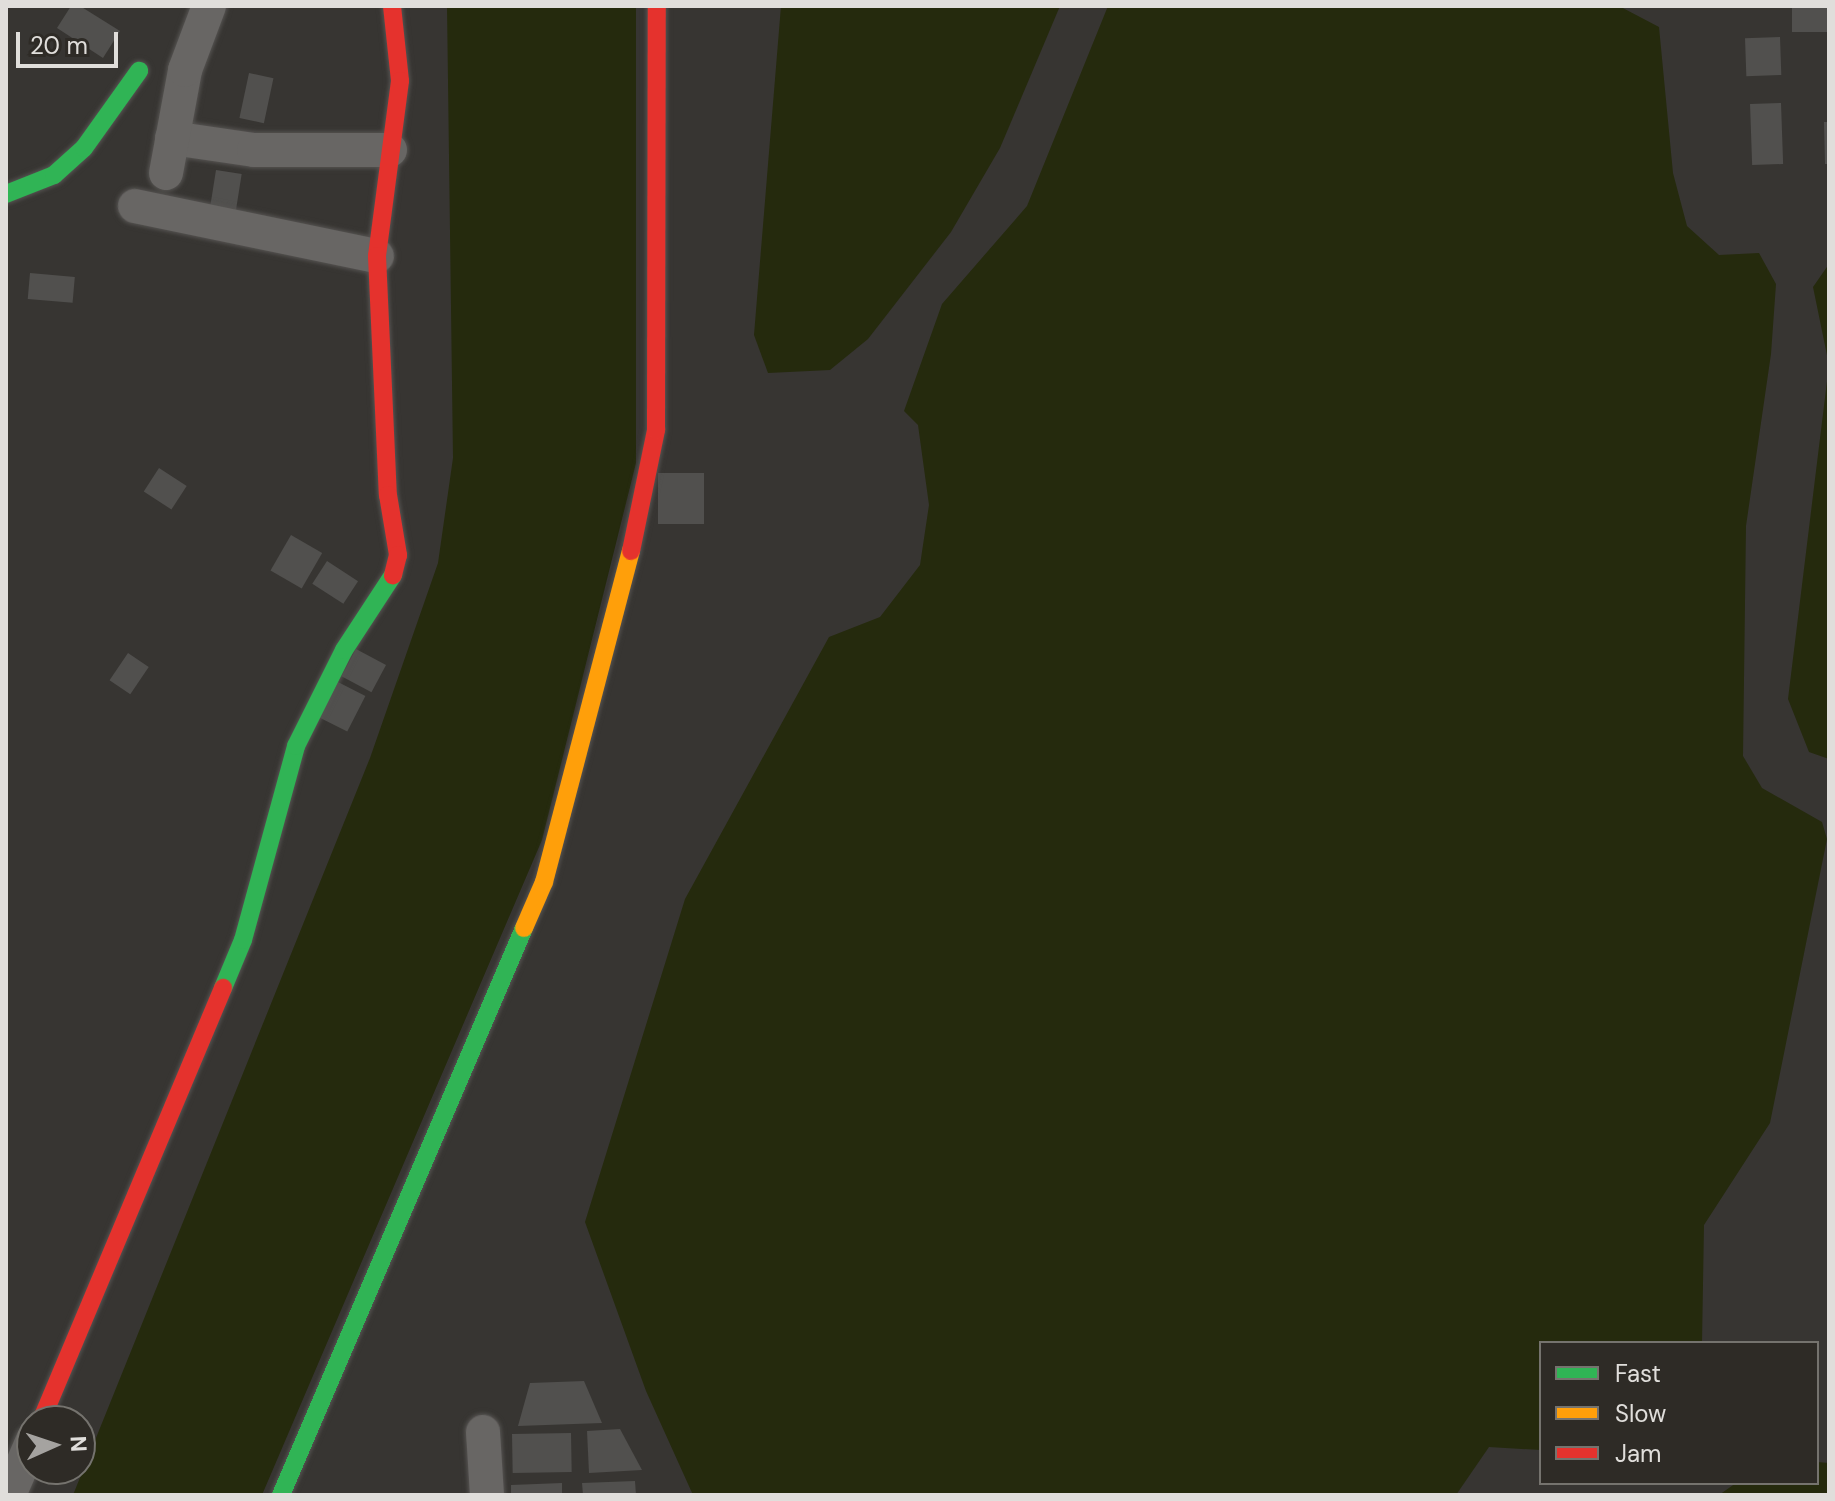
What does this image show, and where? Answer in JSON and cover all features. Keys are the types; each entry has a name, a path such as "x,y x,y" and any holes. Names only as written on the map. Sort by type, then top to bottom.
{"street":[{"path":"166,173 185,70 209,6"},
{"path":"48,1405 243,940 270,826 296,746 344,650 395,566 381,388 377,256 400,81 392,6"},
{"path":"281,1495 544,882 642,510 656,430 657,6"},
{"path":"6,194 54,175 84,148 139,71"},
{"path":"172,138 254,150 390,150"},
{"path":"135,206 377,256"},
{"path":"483,1432 487,1495"}],"shaded area":[{"path":"447,6 636,6 636,463 542,840 262,1495 73,1495 77,1485 96,1485 96,1438 370,758 438,563 453,458"},
{"path":"781,6 1060,6 1000,148 951,232 868,339 830,370 768,373 754,335"},
{"path":"1108,6 1619,6 1659,27 1673,173 1687,226 1719,255 1759,253 1776,284 1771,354 1746,526 1743,756 1762,788 1822,822 1827,839 1770,1123 1704,1225 1702,1341 1539,1341 1539,1450 1489,1447 1456,1495 693,1495 646,1391 585,1222 685,899 829,637 880,617 920,565 929,505 918,425 904,411 942,304 1027,206"},
{"path":"1829,264 1829,365 1813,287"},
{"path":"1829,365 1829,759 1809,752 1788,699"},
{"path":"1819,1462 1829,1463 1829,1495 1719,1495 1733,1485 1819,1485"}],"building":[{"path":"71,6 80,6 120,31 103,58 57,28"},
{"path":"1792,6 1827,6 1827,32 1792,32"},
{"path":"1780,37 1781,75 1746,76 1745,38"},
{"path":"249,73 273,78 264,123 239,118"},
{"path":"1781,103 1783,164 1752,165 1750,104"},
{"path":"1824,122 1829,122 1829,164 1825,164"},
{"path":"216,170 242,174 236,213 210,209"},
{"path":"30,273 75,277 73,303 28,299"},
{"path":"159,468 187,486 171,509 144,491"},
{"path":"658,473 704,473 704,524 658,524"},
{"path":"291,535 322,553 302,589 270,571"},
{"path":"327,561 358,581 343,604 312,584"},
{"path":"356,649 386,665 371,692 341,676"},
{"path":"128,653 149,667 130,694 110,680"},
{"path":"336,681 365,696 347,732 318,717"},
{"path":"584,1381 602,1423 518,1426 530,1383"},
{"path":"620,1429 642,1470 589,1473 587,1431"},
{"path":"571,1433 572,1472 513,1473 512,1434"},
{"path":"635,1481 636,1495 583,1495 582,1483"},
{"path":"562,1483 562,1495 511,1495 511,1485"}],"traffic: fast":[{"path":"6,194 54,175 84,148 139,71"},
{"path":"223,988 243,940 296,746 344,650 393,575"},
{"path":"281,1495 524,928"}],"traffic: slow":[{"path":"524,928 544,882 631,551"}],"traffic: jam":[{"path":"392,6 400,81 377,256 388,495 398,555 393,575"},
{"path":"631,551 656,430 657,6"},
{"path":"48,1405 223,988"}]}
